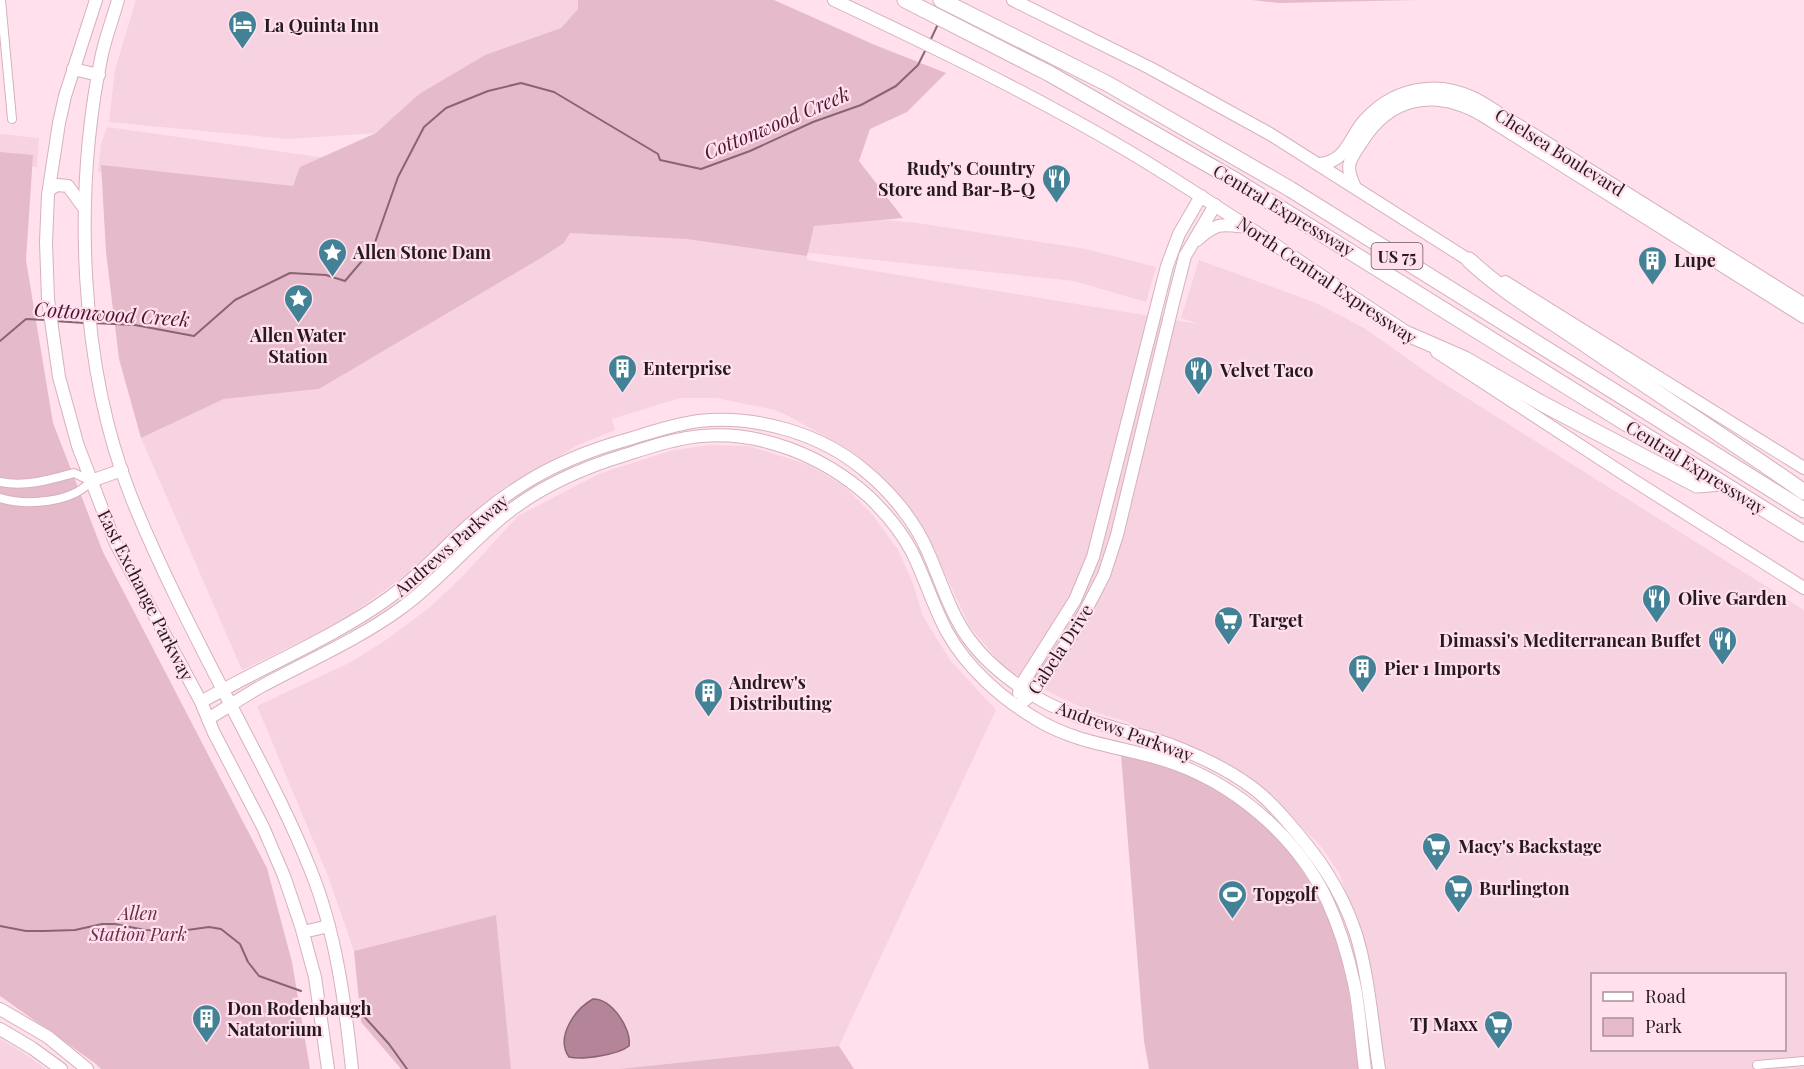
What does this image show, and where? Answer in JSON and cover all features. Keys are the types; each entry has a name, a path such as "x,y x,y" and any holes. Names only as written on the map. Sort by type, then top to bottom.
{"highway":[{"name":"Central Expressway","path":"905,0 980,37 1103,104 1235,180 1804,534"},
{"name":"Central Expressway","path":"941,0 1108,84 1249,164 1804,510"},
{"path":"1469,260 1490,280 1804,492"},
{"path":"1410,335 1465,359 1543,404 1697,484 1722,483"}],"street":[{"path":"1,0 3,50 12,119"},
{"name":"East Exchange Parkway","path":"96,0 73,69 59,123 49,190 46,262 49,309 59,377 78,446 115,542 201,702 274,851 303,932 320,1003 328,1069"},
{"name":"East Exchange Parkway","path":"118,0 102,53 87,161 84,208 90,321 97,369 108,419 132,499 164,571 274,787 312,872 329,926 347,1023 352,1069"},
{"name":"North Central Expressway","path":"834,0 1063,114 1130,152 1249,227 1633,480 1804,588"},
{"path":"1013,0 1150,68 1270,134 1804,468"},
{"path":"73,69 99,75"},
{"name":"Chelsea Boulevard","path":"1320,164 1329,163 1341,156 1362,123 1378,106 1393,97 1427,88 1460,92 1523,128 1804,304"},
{"name":"Chelsea Boulevard","path":"1354,186 1349,173 1349,161 1370,129 1387,114 1414,102 1442,100 1455,102 1482,116 1804,317"},
{"path":"49,190 57,185 68,186 84,208"},
{"name":"Cabela Drive","path":"1018,706 1020,687 1075,600 1093,557 1167,266 1179,234 1201,196"},
{"name":"Cabela Drive","path":"1018,706 1032,694 1077,627 1104,575 1117,535 1185,256 1215,205"},
{"path":"1192,244 1213,227 1227,225 1249,227"},
{"name":"Andrews Parkway","path":"201,702 330,634 379,604 421,572 477,519 525,483 547,470 599,447 656,430 701,421 754,421 804,435 863,468 907,515 926,546 958,622 986,660 1020,687 1067,712 1127,733 1169,744 1212,762 1247,783 1275,808 1306,842 1340,894 1356,935 1366,980 1378,1069"},
{"path":"798,451 804,435"},
{"name":"Andrews Parkway","path":"208,718 259,687 346,642 387,617 433,583 468,547 505,515 529,497 554,483 604,461 657,444 704,436 751,438 798,451 834,471 876,504 903,537 946,630 960,652 997,691 1035,718 1057,730 1086,742 1164,760 1222,785 1266,819 1295,850 1309,868 1327,900 1342,940 1354,983 1365,1069"},
{"path":"599,447 604,461"},
{"path":"0,498 25,502 51,500 81,491 91,481 122,470"},
{"path":"0,482 36,483 74,473 91,481"},
{"path":"876,504 890,509 911,536 924,563 929,568 934,568"},
{"path":"458,536 468,547"},
{"path":"379,604 387,617"},
{"path":"1295,850 1306,842"},
{"path":"303,932 329,926"},
{"path":"0,1009 48,1037 87,1069"},
{"path":"0,1029 37,1051 61,1069"},
{"path":"1757,1065 1804,1061"}],"shaded area":[{"path":"136,0 578,0 578,9 561,28 485,55 419,94 377,133 287,139 109,122 115,70"},
{"path":"107,127 390,167 382,200 98,172 101,144"},
{"path":"0,134 39,138 37,167 0,163"},
{"path":"437,176 917,223 1086,249 1156,267 1146,302 1074,281 714,243 807,256 807,260 1199,324 1181,318 1199,260 1316,303 1364,328 1435,378 1804,610 1804,1069 1384,1069 1352,910 1339,873 1320,845 1279,805 1215,759 1124,721 1088,710 1006,670 970,627 931,544 904,502 875,470 848,449 775,410 716,398 680,398 612,419 615,430 578,445 544,466 416,568 337,624 242,670 141,438 224,399 319,389 541,258 564,243 570,233 655,237"},
{"path":"708,445 749,446 809,465 844,486 872,514 898,550 912,581 923,616 950,660 996,710 839,1046 619,1069 511,1069 496,915 354,951 328,876 257,706 351,662 386,640 429,608 463,576 518,516 601,473 670,451"},
{"path":"593,999 600,1000 614,1009 627,1031 629,1046 600,1056 569,1057 564,1041 569,1024 580,1009"},
{"path":"0,1039 22,1052 46,1069 0,1069"}],"green space":[{"path":"578,0 774,0 875,45 946,73 907,112 870,129 859,161 903,218 814,226 807,256 687,239 570,233 564,243 541,258 319,389 224,399 141,438 119,359 106,252 101,165 293,186 300,167 376,133 419,94 485,55 561,28 578,9"},
{"path":"1252,0 1416,0 1280,3"},
{"name":"Allen Station Park","path":"0,152 33,155 26,260 53,423 103,552 267,868 292,962 310,1069 101,1069 0,996"},
{"name":"Topgolf","path":"1121,755 1183,772 1212,786 1239,804 1264,825 1286,849 1322,904 1335,934 1344,965 1351,1004 1359,1069 1149,1069 1144,1041"},
{"path":"496,915 511,1069 401,1069 361,1022 354,951"},
{"path":"839,1046 854,1069 619,1069"}],"waterway":[{"name":"Cottonwood Creek","path":"930,41 938,24"},
{"name":"Cottonwood Creek","path":"93,323 135,325 194,336 235,300 290,273 326,275 345,281 373,248 398,177 424,127 446,108 488,91 521,83 554,92 658,154 660,160 701,169 750,151 813,122 861,105 896,86 918,65 926,49"},
{"name":"Cottonwood Creek","path":"0,341 26,319 46,320"},
{"name":"Cottonwood Creek","path":"54,321 85,323"},
{"path":"0,926 26,931 75,930 102,924 145,930 180,931 209,927 221,929 240,944 248,962 259,976 301,991"},
{"path":"361,1013 389,1044 407,1069"}],"place":[{"name":"La Quinta Inn","path":"243,50"},
{"name":"Rudy's Country Store and Bar-B-Q","path":"1056,204"},
{"name":"Allen Stone Dam","path":"332,278"},
{"name":"Lupe","path":"1653,286"},
{"name":"Allen Water Station","path":"298,324"},
{"name":"Enterprise","path":"622,394"},
{"name":"Velvet Taco","path":"1199,396"},
{"name":"Olive Garden","path":"1657,624"},
{"name":"Target","path":"1228,646"},
{"name":"Dimassi's Mediterranean Buffet","path":"1722,666"},
{"name":"Pier 1 Imports","path":"1363,694"},
{"name":"Andrew's Distributing","path":"708,718"},
{"name":"Macy's Backstage","path":"1437,872"},
{"name":"Burlington","path":"1458,914"},
{"name":"Topgolf","path":"1232,920"},
{"name":"Don Rodenbaugh Natatorium","path":"206,1044"},
{"name":"TJ Maxx","path":"1499,1050"}]}
